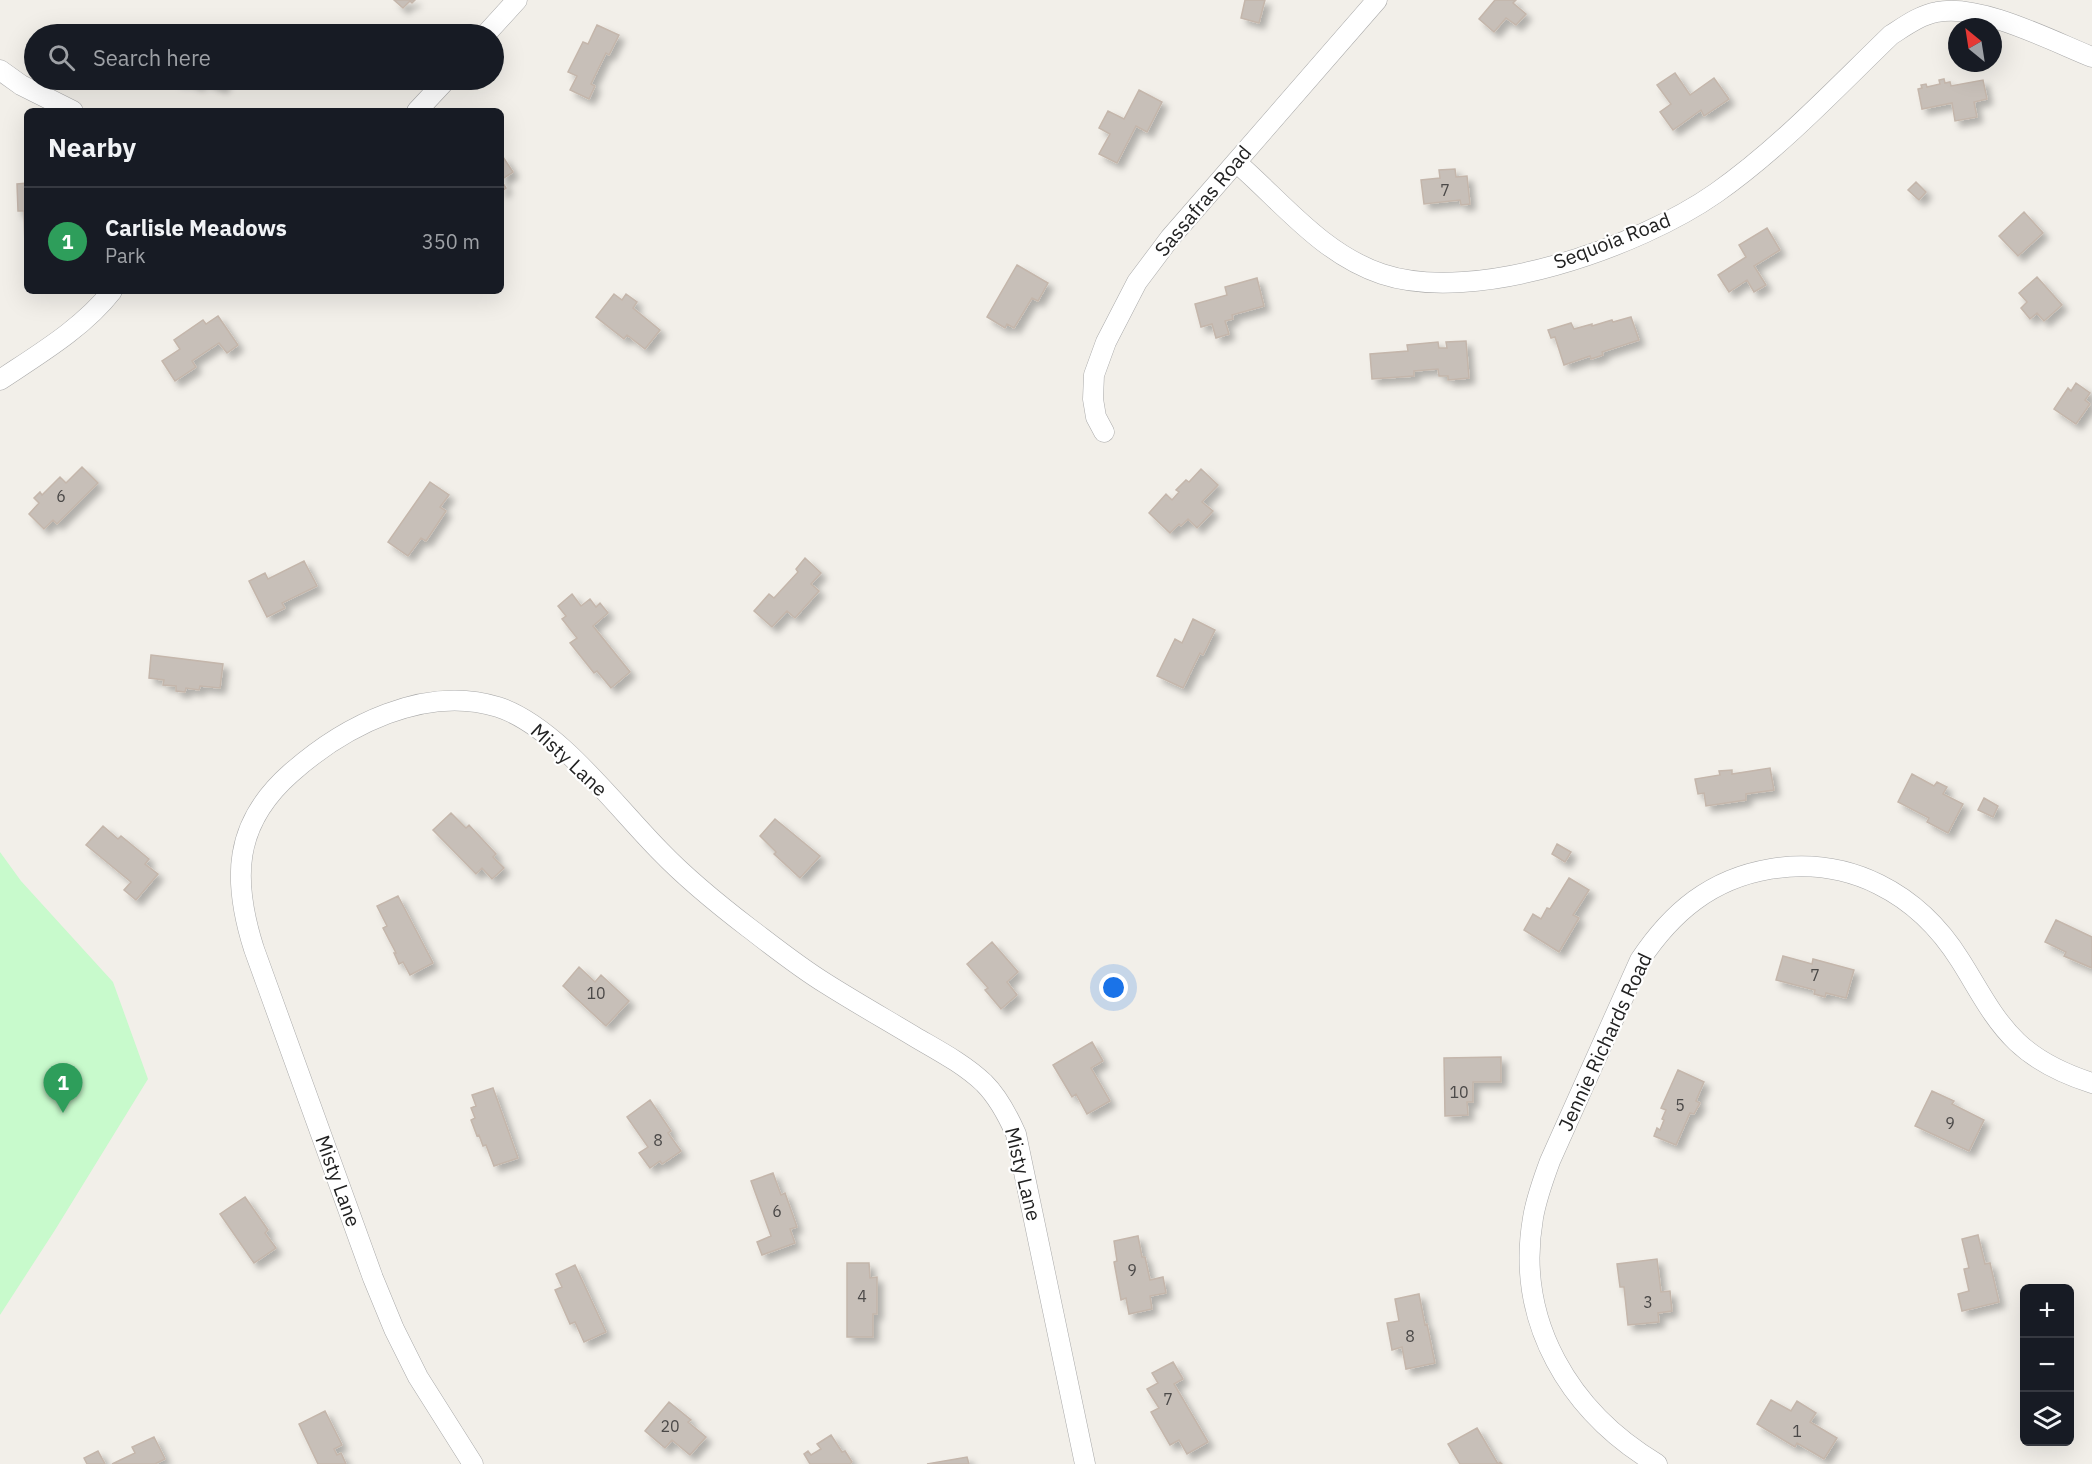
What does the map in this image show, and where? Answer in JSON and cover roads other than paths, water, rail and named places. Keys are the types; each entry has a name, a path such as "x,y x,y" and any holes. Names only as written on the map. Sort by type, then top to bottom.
{"street":[{"path":"495,24 517,0"},
{"name":"Sassafras Road","path":"1104,432 1096,417 1093,399 1094,375 1106,342 1137,282 1170,238 1377,0"},
{"name":"Sequoia Road","path":"1236,162 1264,186 1301,224 1344,256 1382,274 1425,283 1471,282 1523,274 1576,258 1641,234 1680,215 1715,194 1746,171 1891,35 1914,21 1936,12 1962,9 1996,18 2092,57"},
{"path":"0,70 24,86"},
{"path":"31,90 67,108"},
{"path":"420,108 437,90"},
{"path":"0,380 79,325 110,294"},
{"name":"Misty Lane","path":"474,1464 418,1377 394,1329 373,1278 258,960 242,902 240,879 249,828 262,805 278,784 301,764 350,731 405,708 432,702 480,703 498,707 531,724 559,745 662,853 719,904 822,981 945,1053 986,1084 1009,1118 1016,1134 1085,1464"},
{"name":"Jennie Richards Road","path":"1657,1464 1622,1440 1598,1419 1577,1396 1560,1370 1546,1341 1536,1311 1531,1280 1530,1249 1533,1219 1540,1190 1555,1150 1640,960 1657,935 1677,913 1701,895 1727,881 1775,868 1815,867 1844,872 1872,881 1898,895 1922,913 1943,934 1988,1008 2018,1043 2052,1067 2092,1083"}],"place":[{"name":"Carlisle Meadows","path":"63,1113"}]}
